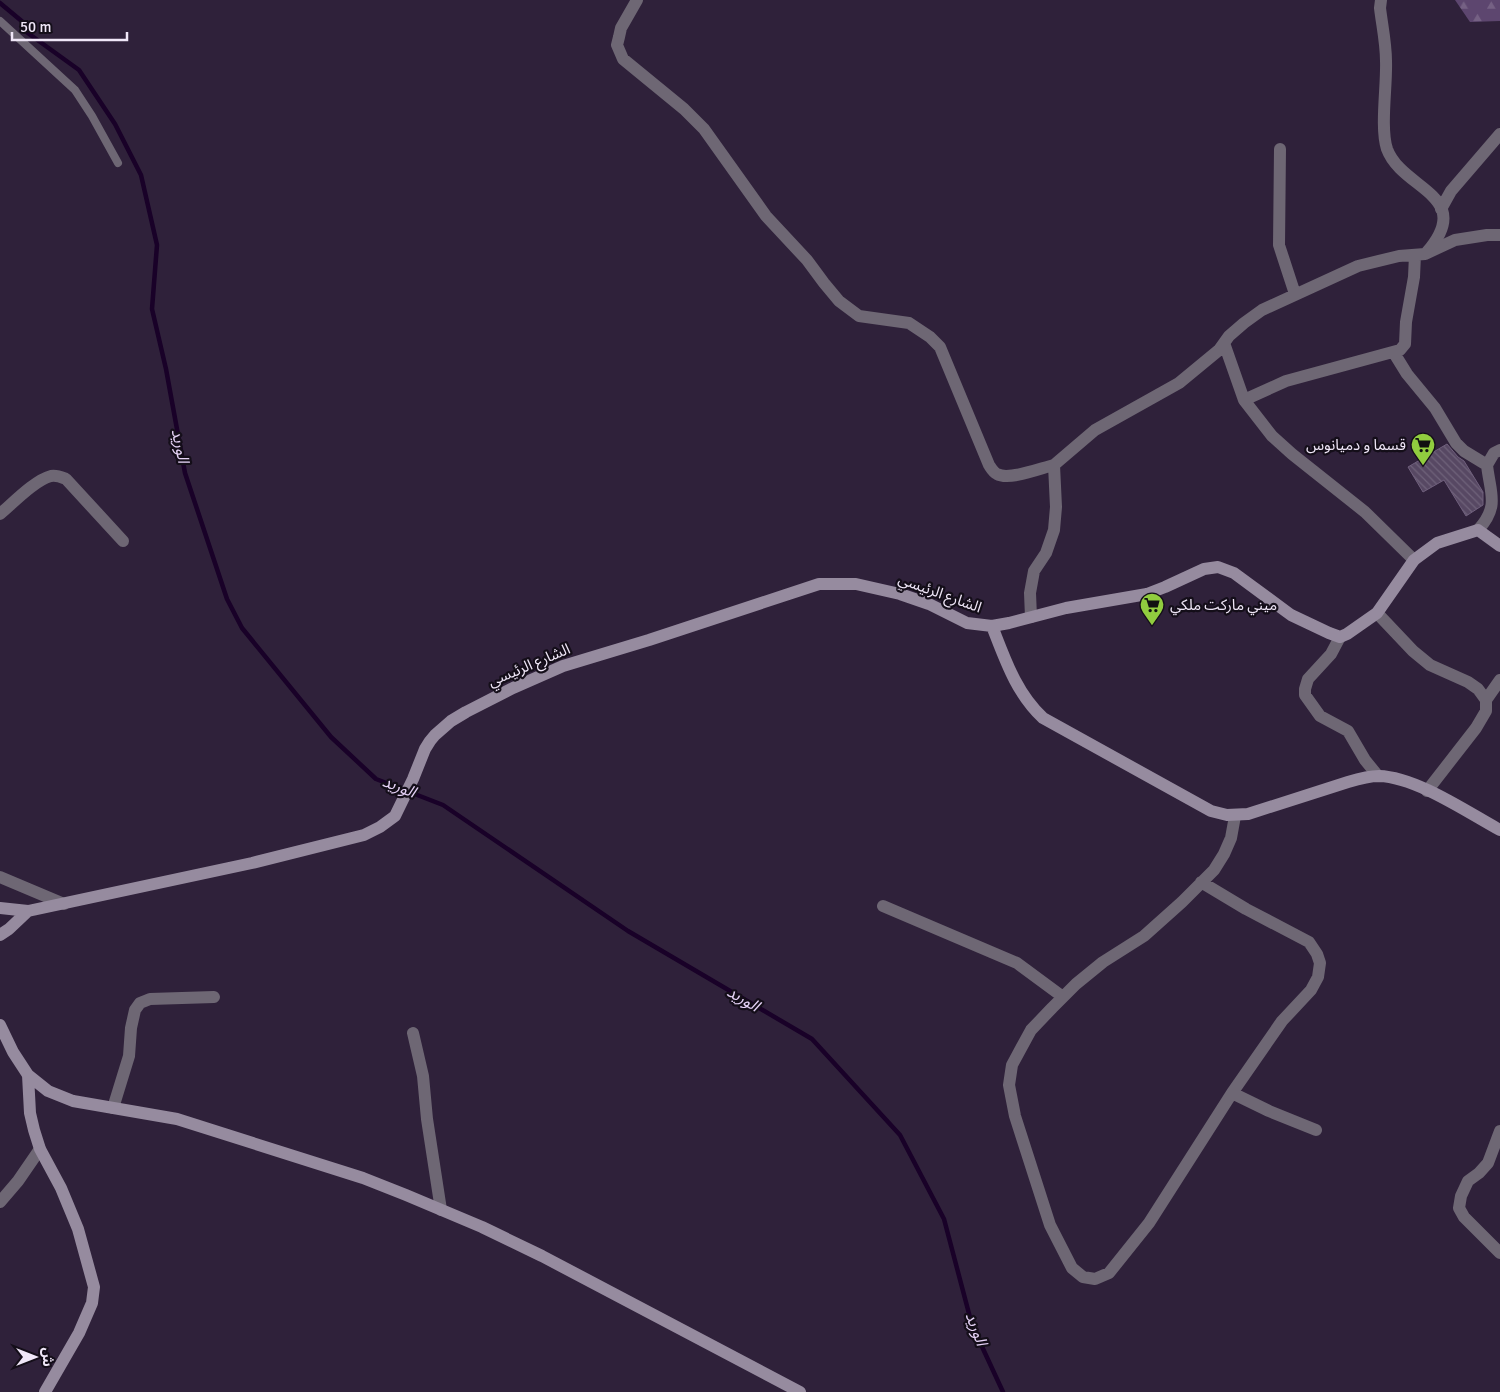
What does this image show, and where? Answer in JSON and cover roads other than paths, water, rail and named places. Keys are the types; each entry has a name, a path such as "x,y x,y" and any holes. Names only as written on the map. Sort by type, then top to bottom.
{"street":[{"path":"637,0 621,28 617,45 623,59 684,109 704,129 766,216 807,260 839,301 859,316 908,323 930,337 940,347 989,465 994,472 1005,476 1014,476 1054,465 1095,430 1179,383 1219,350 1244,323 1262,310 1358,266 1399,256 1420,254 1455,240 1488,234 1500,235"},
{"path":"1244,400 1286,381 1394,353 1405,344 1406,322 1420,254 1437,240 1444,214 1436,198 1394,162 1387,148 1384,120 1386,59 1380,8 1381,0"},
{"path":"1441,209 1451,191 1500,134"},
{"path":"1280,150 1279,245 1295,294"},
{"path":"1224,343 1244,400 1272,436 1365,512 1414,560"},
{"path":"1394,353 1406,374 1435,408 1456,443 1469,455 1488,465"},
{"path":"1378,776 1365,760 1348,731 1320,716 1305,695 1308,679 1331,654 1340,636 1376,613 1414,560 1437,543 1478,530 1488,519 1492,506 1492,490 1488,465 1494,453 1500,450"},
{"path":"1031,617 1030,593 1034,571 1046,552 1054,530 1056,507 1054,465"},
{"path":"0,514 40,482 49,477 57,476 66,479 123,541"},
{"path":"1478,530 1500,546"},
{"name":"الشارع الرئيسي","path":"64,904 252,863 364,835 380,827 395,816 413,779 424,749 435,735 451,721 496,696 563,666 649,640 818,584 856,584 886,590 915,598 967,623 992,626 1066,608 1147,594 1204,569 1218,567 1234,573 1291,615 1329,633 1340,636"},
{"path":"1376,613 1413,651 1430,665 1468,682 1478,689 1486,700"},
{"path":"992,626 1018,688 1033,709 1043,718 1203,807 1219,814 1235,816 1248,814 1348,782 1378,776 1398,779 1427,791 1500,830"},
{"path":"1427,791 1476,728 1486,711 1486,700 1500,680"},
{"path":"1201,882 1309,942 1317,954 1320,963 1318,977 1311,990 1282,1021 1232,1093 1149,1223 1109,1273 1095,1279 1083,1277 1072,1268 1050,1225 1015,1116 1009,1085 1012,1065 1031,1030 1063,997 1103,962 1144,936 1182,902 1201,882 1214,870 1231,838 1235,816"},
{"path":"0,877 64,904"},
{"path":"0,908 28,911 64,904"},
{"path":"883,906 1017,963 1063,997"},
{"path":"0,935 28,911"},
{"path":"113,1108 129,1056 132,1020 135,1010 140,1003 150,999 214,997"},
{"path":"0,1025 13,1052 28,1075 48,1091 73,1101 176,1119 363,1178 482,1227 542,1256 800,1392"},
{"path":"413,1033 423,1076 440,1210"},
{"path":"28,1075 30,1113 34,1130 40,1149 60,1188 78,1230 94,1287 92,1303 79,1333 45,1392"},
{"path":"1232,1093 1269,1111 1316,1130"},
{"path":"1500,1131 1488,1163 1468,1181 1461,1196 1460,1208 1464,1217 1500,1253"},
{"path":"0,1202 18,1181 40,1149"}],"lane":[{"path":"0,21 75,90 118,163"}],"waterway":[{"name":"الوريد","path":"0,3 24,23 25,31 79,70 115,124 141,175 157,245 152,309 166,369 185,473 227,599 242,628 331,737 376,779 443,805 628,931 812,1039 900,1135 944,1219 972,1325 1003,1392"}],"place":[{"name":"قسما و دميانوس","path":"1423,466"},
{"name":"ميني ماركت ملكي","path":"1152,626"}]}
